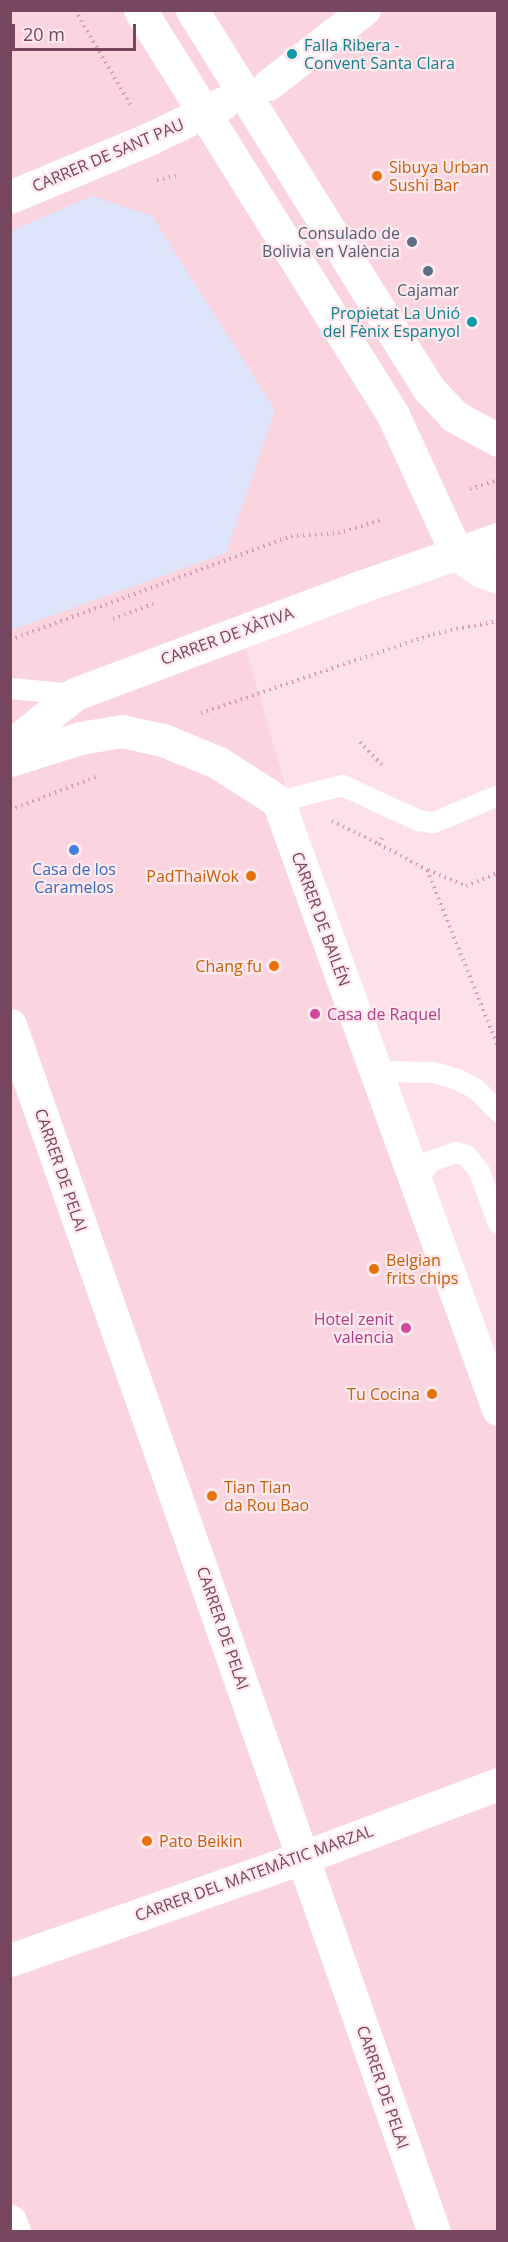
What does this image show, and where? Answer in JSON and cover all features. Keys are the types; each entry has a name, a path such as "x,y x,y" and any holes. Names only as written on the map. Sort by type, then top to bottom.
{"street":[{"path":"140,10 393,415 457,554 481,572 498,577"},
{"path":"192,10 256,89 428,388 454,416 498,440"},
{"path":"256,89 365,10"},
{"name":"CARRER DE SANT PAU","path":"10,197 256,89"},
{"name":"CARRER DE XÀTIVA","path":"10,746 75,694 346,592 498,539"},
{"path":"10,760 80,738 122,731 163,740 217,762 278,801"},
{"name":"CARRER DE BAILÉN","path":"278,801 498,1409"},
{"name":"CARRER DE PELAI","path":"10,1025 434,2232"},
{"name":"CARRER DEL MATEMÀTIC MARZAL","path":"10,1960 304,1857 498,1784"},
{"path":"10,2221 14,2232"}],"lane":[{"path":"10,688 75,694"},
{"path":"278,801 342,785 418,820 433,822 498,795"},
{"path":"376,1071 433,1072 457,1079 475,1088 498,1111"},
{"path":"415,1182 430,1161 455,1152 466,1155 479,1171 498,1223"}],"path":[{"path":"75,10 133,109"},
{"path":"461,492 498,480"},
{"path":"10,640 291,536 338,533 381,520"},
{"path":"113,618 153,604"},
{"path":"380,654 433,634 498,621"},
{"path":"327,819 380,844 427,870 466,886 498,873"},
{"path":"380,844 386,829"},
{"path":"427,870 498,1047"}],"shaded area":[{"path":"11,11 497,11 497,527 238,620 295,820 497,1393 497,2231 11,2232"},
{"path":"92,196 152,216 275,410 226,553 11,630 11,231"}],"place":[{"name":"Falla Ribera - Convent Santa Clara","path":"292,54"},
{"name":"Sibuya Urban Sushi Bar","path":"377,176"},
{"name":"Consulado de Bolivia en València","path":"412,242"},
{"name":"Cajamar","path":"428,271"},
{"name":"Propietat La Unió del Fènix Espanyol","path":"472,322"},
{"name":"Casa de los Caramelos","path":"74,850"},
{"name":"PadThaiWok","path":"251,876"},
{"name":"Chang fu","path":"274,966"},
{"name":"Casa de Raquel","path":"315,1014"},
{"name":"Belgian frits chips","path":"374,1269"},
{"name":"Hotel zenit valencia","path":"406,1328"},
{"name":"Tu Cocina","path":"432,1394"},
{"name":"Tian Tian da Rou Bao","path":"212,1496"},
{"name":"Pato Beikin","path":"147,1841"}]}
